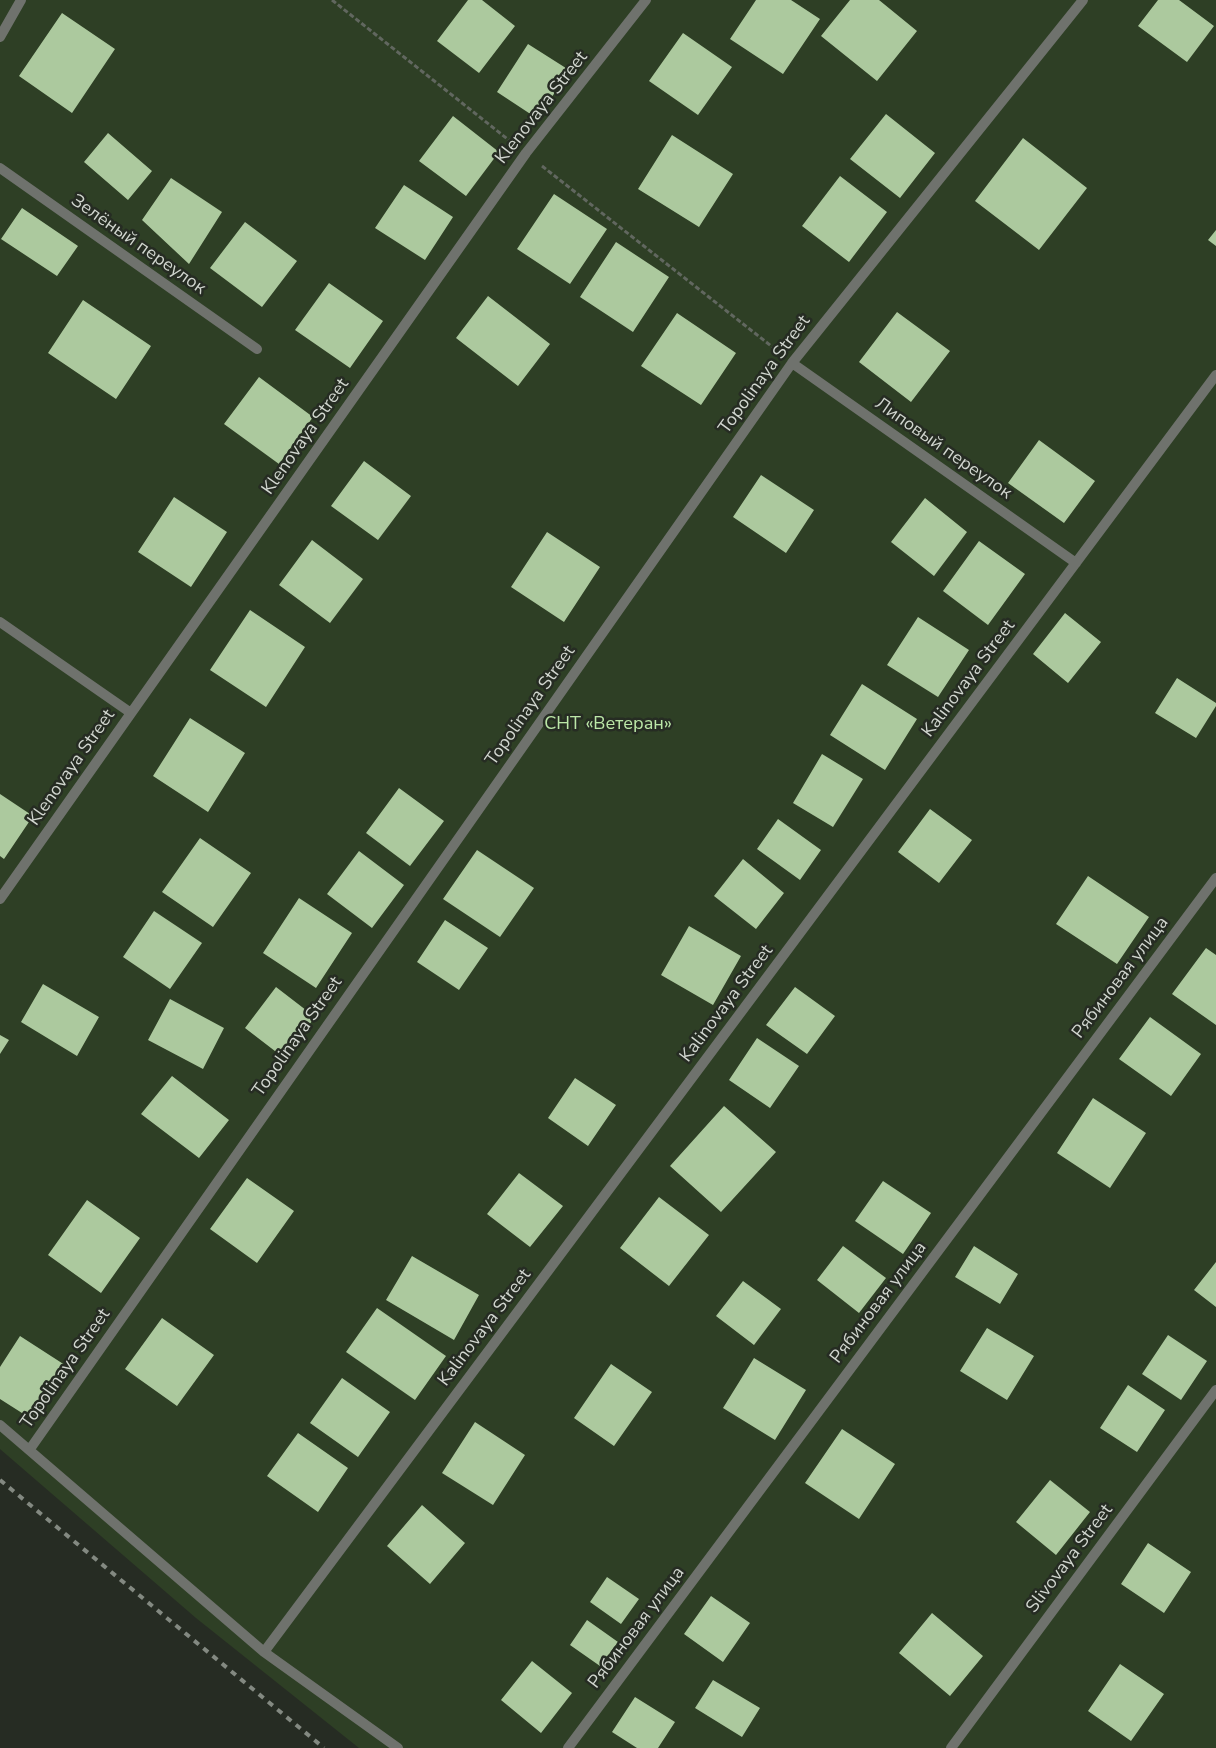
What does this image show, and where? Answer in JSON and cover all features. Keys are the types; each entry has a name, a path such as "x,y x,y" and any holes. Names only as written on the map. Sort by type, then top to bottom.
{"street":[{"path":"0,37 21,0"},
{"name":"Klenovaya Street","path":"0,899 526,153 646,0"},
{"name":"Topolinaya Street","path":"30,1449 792,363 1084,0"},
{"name":"Зелёный переулок","path":"0,168 257,350"},
{"name":"Липовый переулок","path":"792,363 1076,563"},
{"name":"Kalinovaya Street","path":"264,1652 1216,375"},
{"path":"0,622 132,712"},
{"name":"Рябиновая улица","path":"568,1748 1216,878"},
{"name":"Slivovaya Street","path":"951,1748 1216,1390"},
{"path":"0,1425 264,1652 398,1748"}],"path":[{"path":"332,0 792,363"}],"green space":[{"name":"СНТ «Ветеран»","path":"0,0 1216,0 1216,1748 359,1748 196,1618 0,1449"}],"building":[{"path":"468,0 482,0 515,26 479,73 437,41"},
{"path":"756,0 791,0 820,19 783,74 730,39"},
{"path":"850,0 879,0 917,31 877,81 821,36"},
{"path":"1158,0 1179,0 1214,26 1187,62 1138,26"},
{"path":"62,13 115,49 72,113 19,76"},
{"path":"683,33 732,67 698,115 649,81"},
{"path":"528,44 569,70 538,119 497,92"},
{"path":"886,114 935,153 900,198 850,159"},
{"path":"453,116 499,152 466,196 419,161"},
{"path":"108,133 152,171 128,200 84,162"},
{"path":"672,135 733,174 699,227 638,189"},
{"path":"1023,138 1087,188 1039,250 975,201"},
{"path":"840,176 887,212 849,262 802,226"},
{"path":"171,178 222,212 189,264 142,220"},
{"path":"404,185 453,217 425,260 375,228"},
{"path":"554,194 607,229 570,284 517,249"},
{"path":"22,208 78,246 57,276 1,239"},
{"path":"245,222 297,261 262,307 210,268"},
{"path":"1216,230 1216,246 1208,240"},
{"path":"616,242 669,277 633,332 580,297"},
{"path":"329,283 383,321 350,368 295,330"},
{"path":"488,296 550,344 518,386 456,338"},
{"path":"83,300 151,346 116,399 48,353"},
{"path":"897,312 950,351 911,402 859,362"},
{"path":"677,313 736,353 701,405 641,366"},
{"path":"259,377 313,417 279,464 224,424"},
{"path":"1039,440 1095,481 1064,523 1008,483"},
{"path":"364,461 411,496 378,540 331,506"},
{"path":"761,475 814,510 786,553 733,517"},
{"path":"174,497 227,532 191,587 138,552"},
{"path":"925,498 967,532 934,576 891,542"},
{"path":"547,532 600,567 564,622 511,587"},
{"path":"312,540 363,579 330,623 279,585"},
{"path":"979,541 1025,574 988,625 943,591"},
{"path":"250,610 305,647 266,707 210,670"},
{"path":"1065,613 1101,642 1068,683 1033,654"},
{"path":"918,617 969,650 938,697 887,665"},
{"path":"1177,678 1216,703 1196,738 1155,713"},
{"path":"862,684 917,719 885,770 830,735"},
{"path":"190,718 245,753 208,812 153,776"},
{"path":"822,754 863,779 833,827 793,803"},
{"path":"399,788 444,821 410,866 366,833"},
{"path":"0,794 33,816 4,859 0,856"},
{"path":"930,809 972,840 939,883 898,852"},
{"path":"778,819 821,850 800,880 757,849"},
{"path":"200,838 251,873 213,927 162,892"},
{"path":"477,850 534,888 500,937 443,899"},
{"path":"359,851 404,885 372,928 327,894"},
{"path":"743,859 784,893 756,929 714,896"},
{"path":"1088,876 1149,917 1117,964 1056,924"},
{"path":"299,898 352,933 316,988 263,953"},
{"path":"154,911 202,943 170,989 123,957"},
{"path":"445,920 488,948 459,990 417,962"},
{"path":"689,926 741,956 713,1005 661,975"},
{"path":"1206,948 1216,955 1216,1025 1172,994"},
{"path":"43,984 99,1017 77,1056 21,1022"},
{"path":"276,987 315,1017 284,1058 245,1028"},
{"path":"795,987 835,1016 807,1054 766,1025"},
{"path":"170,999 224,1028 203,1069 148,1040"},
{"path":"1150,1017 1201,1054 1171,1096 1119,1059"},
{"path":"0,1035 9,1040 0,1054"},
{"path":"757,1038 799,1066 770,1108 729,1080"},
{"path":"172,1076 229,1120 199,1158 141,1114"},
{"path":"575,1078 616,1105 588,1146 548,1118"},
{"path":"1093,1098 1146,1133 1110,1188 1057,1153"},
{"path":"724,1106 776,1152 721,1212 670,1166"},
{"path":"519,1173 563,1206 530,1247 487,1214"},
{"path":"247,1178 294,1211 257,1263 210,1229"},
{"path":"883,1181 931,1213 903,1254 855,1221"},
{"path":"659,1197 709,1235 669,1286 620,1248"},
{"path":"87,1200 140,1238 101,1293 48,1255"},
{"path":"843,1246 886,1278 859,1313 817,1280"},
{"path":"974,1246 1018,1274 1000,1304 955,1277"},
{"path":"412,1256 479,1295 454,1340 386,1300"},
{"path":"1216,1262 1216,1307 1194,1290"},
{"path":"743,1281 781,1309 754,1345 716,1316"},
{"path":"377,1308 446,1356 415,1400 346,1352"},
{"path":"162,1318 214,1355 177,1406 125,1369"},
{"path":"987,1328 1034,1356 1007,1400 960,1371"},
{"path":"1168,1335 1207,1361 1181,1400 1142,1374"},
{"path":"20,1336 68,1367 33,1420 0,1399 0,1367"},
{"path":"754,1358 806,1390 775,1440 723,1408"},
{"path":"611,1364 652,1392 614,1446 574,1418"},
{"path":"342,1378 390,1412 358,1457 310,1423"},
{"path":"1128,1385 1165,1410 1137,1452 1100,1428"},
{"path":"475,1422 525,1455 493,1505 442,1473"},
{"path":"842,1429 895,1464 859,1519 805,1483"},
{"path":"298,1433 348,1468 318,1512 267,1476"},
{"path":"1050,1480 1090,1512 1056,1555 1016,1522"},
{"path":"422,1505 465,1543 430,1584 387,1546"},
{"path":"1148,1543 1191,1572 1164,1613 1121,1584"},
{"path":"607,1577 639,1599 621,1624 590,1602"},
{"path":"711,1596 750,1623 723,1662 684,1634"},
{"path":"932,1613 983,1656 950,1696 899,1653"},
{"path":"587,1620 618,1642 600,1666 570,1645"},
{"path":"532,1661 572,1693 541,1733 501,1700"},
{"path":"1120,1664 1164,1694 1131,1741 1088,1711"},
{"path":"713,1680 760,1708 742,1737 695,1708"},
{"path":"635,1697 675,1722 658,1748 637,1748 612,1732"}],"railway":[{"path":"0,1480 324,1748"}]}
